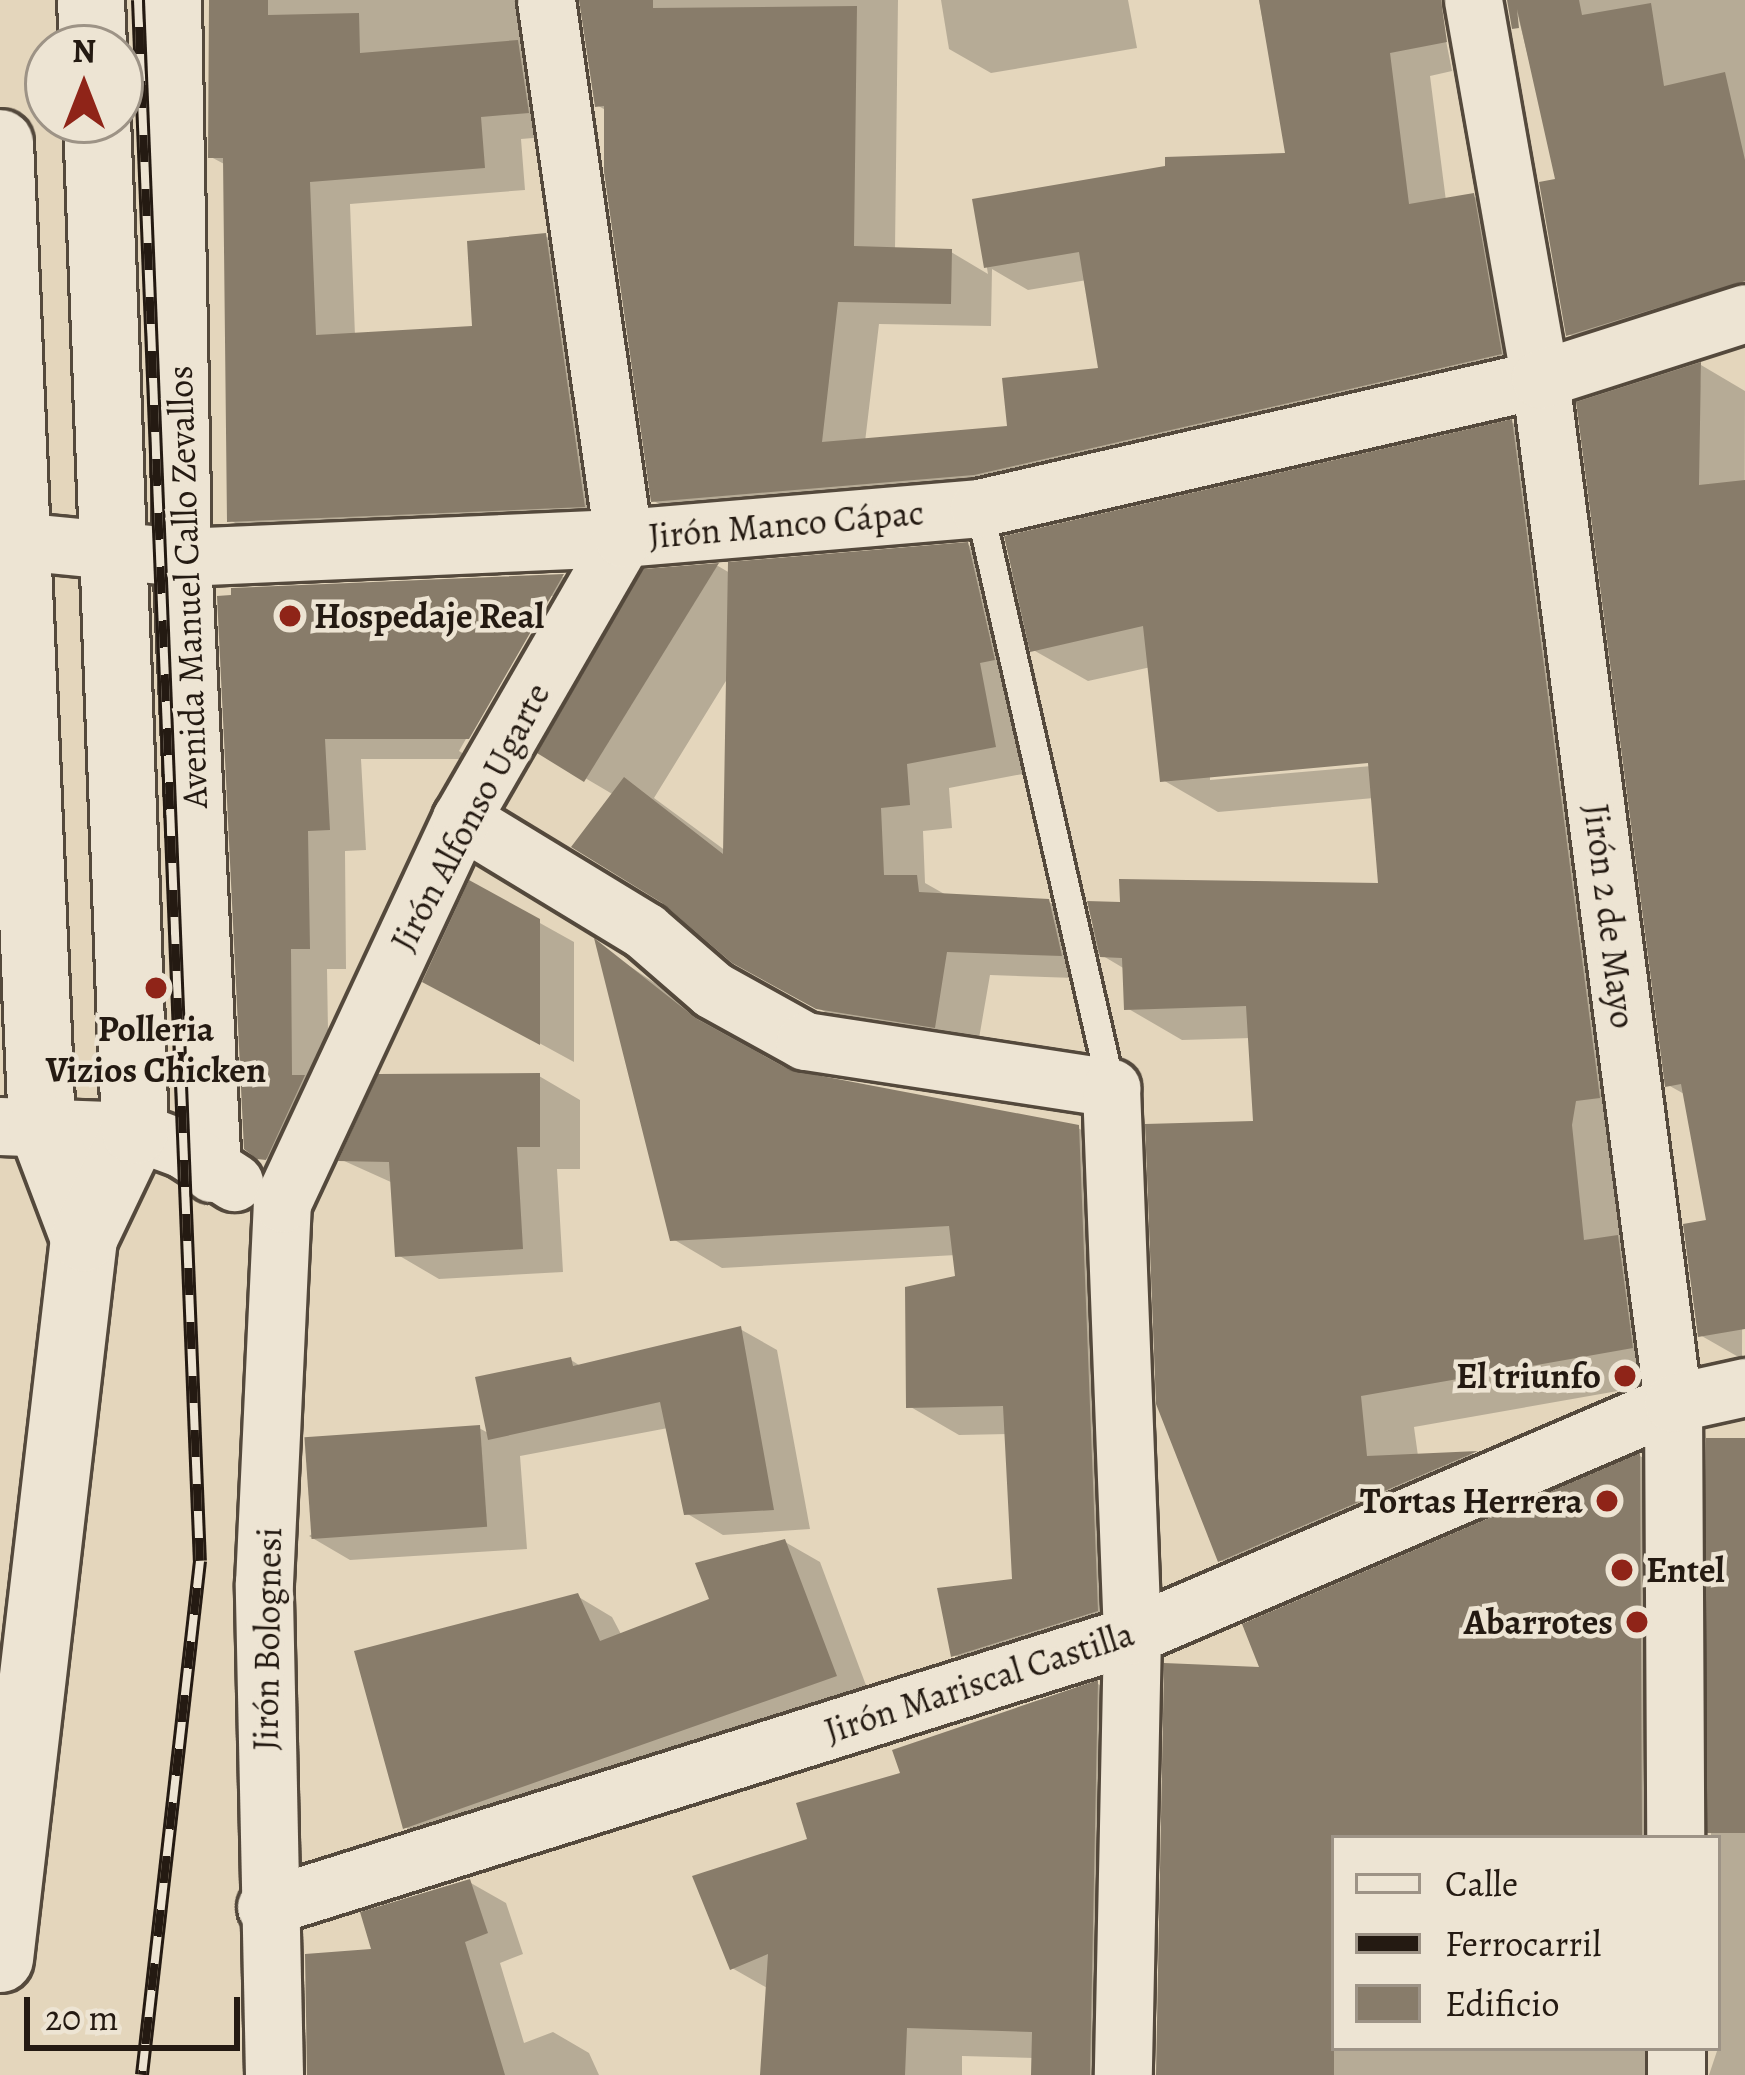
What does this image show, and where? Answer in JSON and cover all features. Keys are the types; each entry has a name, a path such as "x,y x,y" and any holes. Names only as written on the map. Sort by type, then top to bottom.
{"street":[{"name":"Avenida Manuel Callo Zevallos","path":"172,0 182,556 212,1173"},
{"path":"546,0 622,538"},
{"name":"Jirón 2 de Mayo","path":"1473,0 1540,379 1673,1403 1675,1835"},
{"name":"Avenida Manuel Callo Zevallos","path":"0,143 18,541 21,1126 84,1238"},
{"name":"Avenida Manuel Callo Zevallos","path":"0,1959 84,1238 135,1131 98,144"},
{"name":"Jirón Manco Cápac","path":"18,541 117,555 182,556 622,538 979,508 1540,379 1745,313"},
{"name":"Jirón Alfonso Ugarte","path":"282,1203 461,819 622,538"},
{"path":"461,819 645,931 713,989 805,1041 1111,1088 1132,1635 1123,2075"},
{"path":"21,1126 135,1131 183,1149 212,1173 282,1203"},
{"name":"Jirón Bolognesi","path":"274,2075 266,1906 264,1583 282,1203"},
{"name":"Jirón Mariscal Castilla","path":"266,1906 1132,1635 1673,1403 1745,1387"}],"lane":[{"path":"979,508 1111,1088"}],"building":[{"path":"209,0 268,0 268,15 359,13 360,53 518,40 529,113 481,117 485,168 310,182 316,335 472,326 467,241 546,233 585,507 227,522 223,158 208,158"},
{"path":"579,0 653,0 653,8 857,6 854,246 952,249 951,304 838,302 822,442 1007,426 1002,378 1098,368 1079,252 984,268 972,199 1165,166 1165,157 1285,153 1259,0 1441,0 1447,42 1390,53 1409,204 1474,193 1502,354 974,475 651,502 604,172 604,106 595,107"},
{"path":"1507,0 1579,0 1582,15 1651,3 1664,86 1725,72 1745,160 1745,281 1566,336 1539,182 1555,179 1517,9 1519,28 1512,29"},
{"path":"1701,362 1699,485 1745,480 1745,1329 1698,1337 1683,1224 1706,1220 1681,1084 1665,1087 1576,402"},
{"path":"1512,419 1600,1098 1576,1101 1572,1125 1584,1240 1618,1235 1633,1348 1361,1396 1367,1456 1478,1451 1218,1562 1156,1404 1145,1124 1253,1121 1246,1006 1124,1010 1122,958 1100,957 1087,901 1120,902 1119,879 1378,883 1368,763 1160,782 1143,626 1030,652 1004,536"},
{"path":"968,542 995,660 980,663 996,747 907,764 910,805 881,808 884,875 917,875 919,892 1049,899 1062,956 947,952 935,1028 816,1009 732,963 662,903 571,847 624,777 723,854 728,562"},
{"path":"719,563 584,782 537,753 643,569"},
{"path":"564,574 469,739 325,739 330,830 308,831 310,949 291,949 292,1075 305,1075 266,1160 257,1159 244,1149 217,596 231,595 231,588"},
{"path":"469,880 540,919 540,1045 422,982"},
{"path":"594,938 697,1019 790,1070 1079,1125 1098,1611 951,1657 937,1588 1012,1579 1003,1406 906,1408 905,1287 955,1276 949,1226 670,1241"},
{"path":"540,1073 540,1147 517,1147 523,1249 395,1257 389,1162 338,1161 378,1074"},
{"path":"741,1326 774,1510 684,1515 660,1402 488,1440 475,1377 571,1357 573,1366"},
{"path":"480,1425 487,1527 312,1539 304,1437"},
{"path":"1706,1438 1745,1438 1745,1833 1706,1833"},
{"path":"1640,1453 1642,1835 1331,1835 1334,2075 1156,2075 1164,1663 1259,1667 1242,1624"},
{"path":"785,1539 837,1676 403,1829 354,1651 578,1593 600,1641 709,1599 695,1563"},
{"path":"1098,1680 1090,2075 1031,2075 1032,2032 907,2028 905,2075 760,2075 768,1954 730,1970 692,1876 807,1839 796,1803 900,1773 892,1750"},
{"path":"470,1879 488,1933 465,1942 505,2075 307,2075 305,1954 371,1949 360,1912"}],"railway":[{"path":"138,0 200,1561 142,2075"}],"place":[{"name":"Hospedaje Real","path":"290,616"},
{"name":"Polleria Vizios Chicken","path":"156,988"},
{"name":"El triunfo","path":"1625,1376"},
{"name":"Tortas Herrera","path":"1607,1501"},
{"name":"Entel","path":"1622,1570"},
{"name":"Abarrotes","path":"1637,1622"}]}
